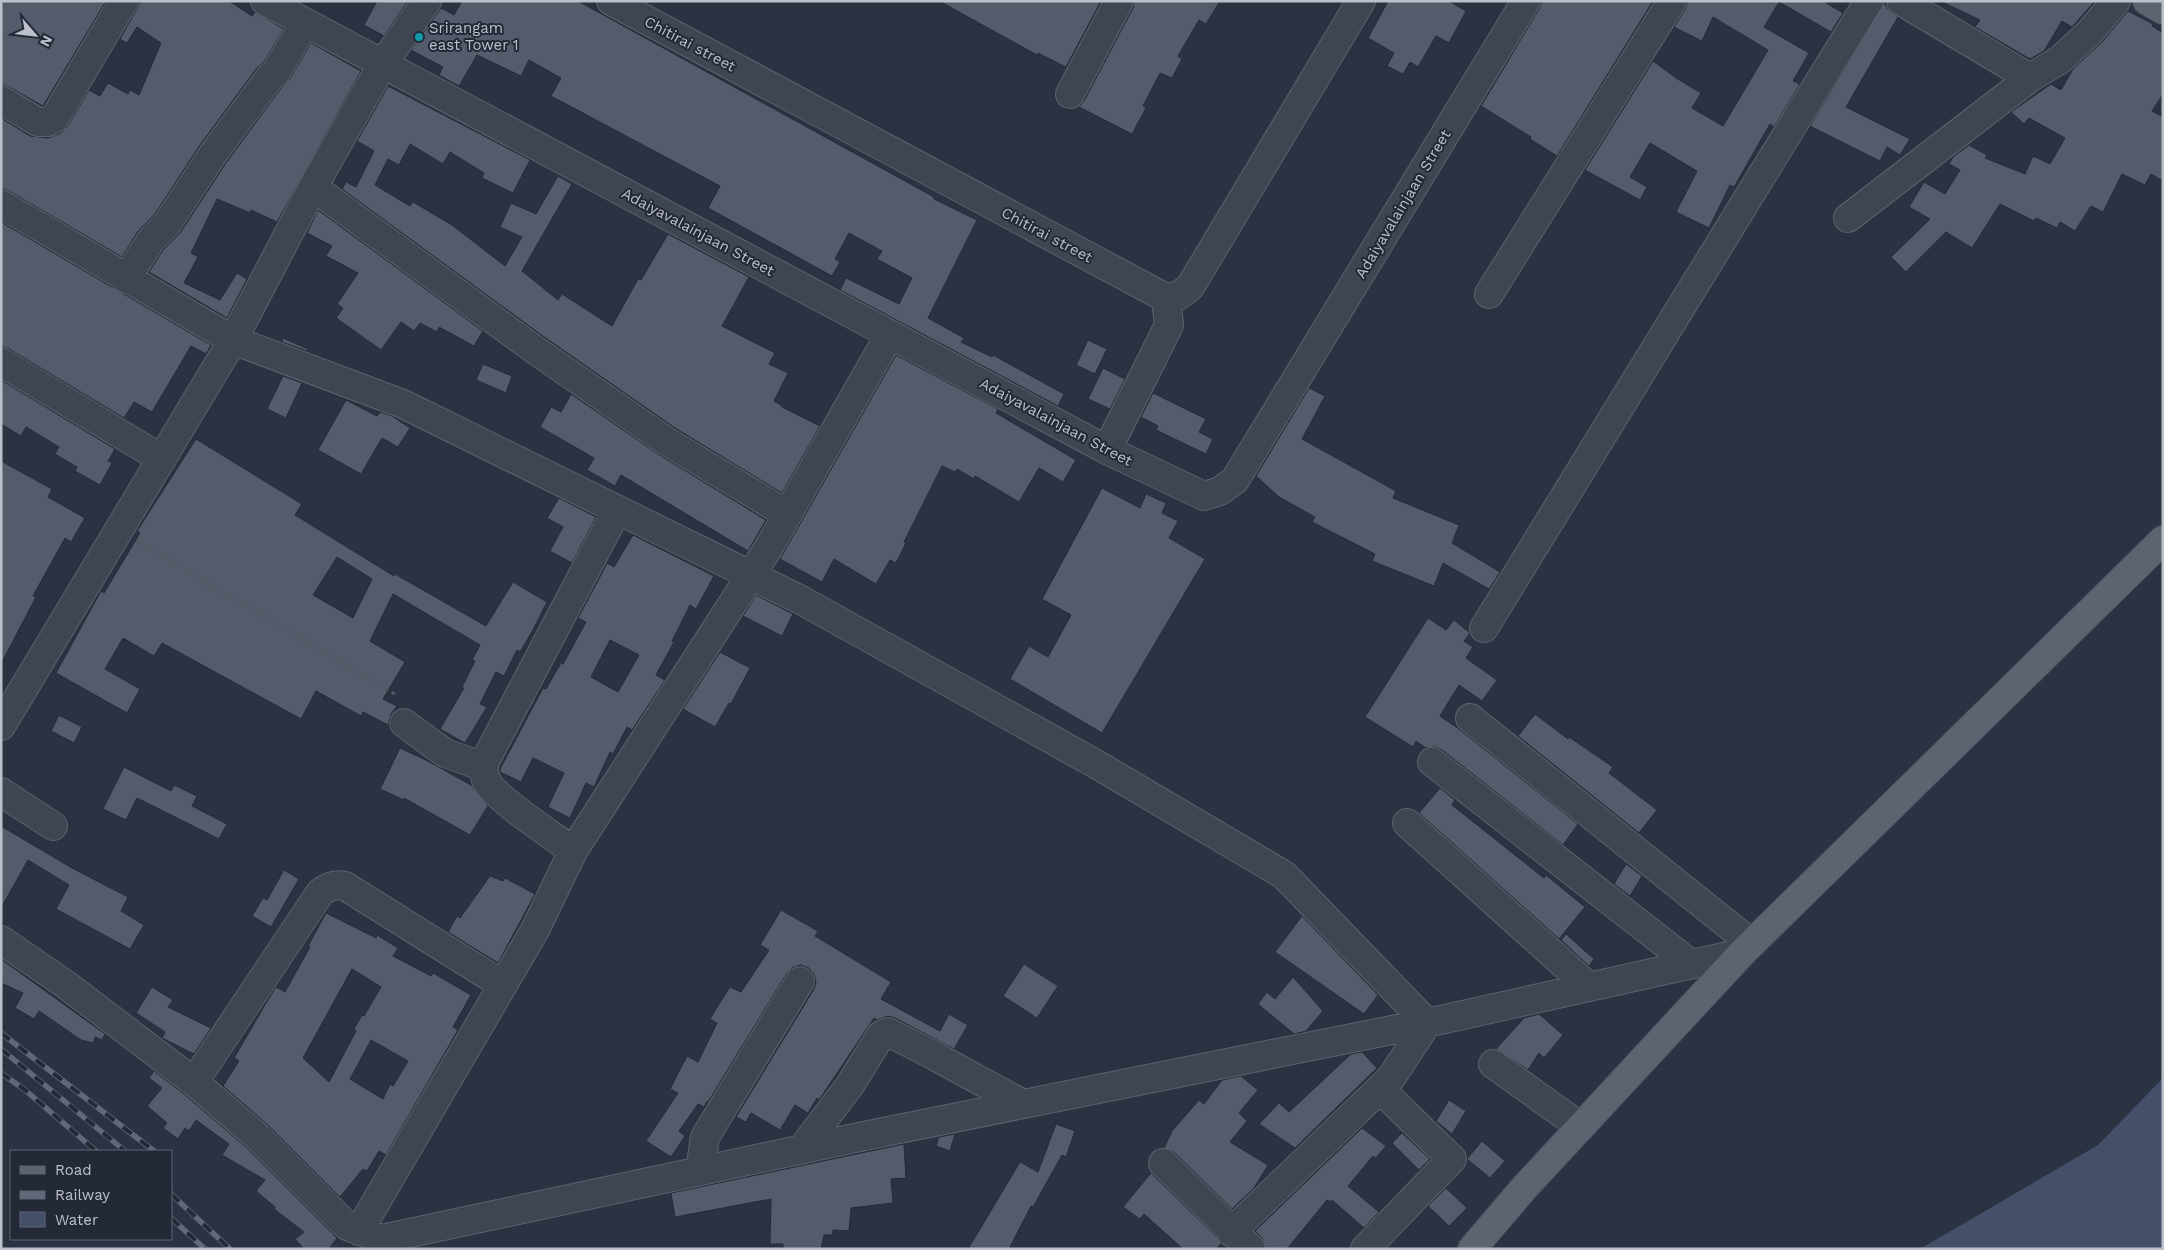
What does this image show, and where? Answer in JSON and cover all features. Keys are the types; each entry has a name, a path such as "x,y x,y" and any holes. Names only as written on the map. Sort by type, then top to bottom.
{"main road":[{"path":"2147,1 2163,10"},
{"path":"1472,1249 1524,1188 1746,948 2163,540"}],"street":[{"path":"1,100 38,122 44,123 54,119 124,1"},
{"name":"Adaiyavalainjaan Street","path":"265,1 382,66 1107,450 1201,495 1215,494 1232,483 1526,1"},
{"path":"1,726 233,340 313,187 382,66 427,1"},
{"name":"Chitirai street","path":"611,1 1166,298"},
{"path":"1070,94 1119,1"},
{"path":"1107,450 1169,325 1166,298 1178,296 1190,287 1361,1"},
{"path":"1489,294 1672,1"},
{"path":"1484,628 1869,1"},
{"path":"1901,1 2030,78"},
{"path":"1848,218 2030,78 2061,59 2090,32 2116,1"},
{"path":"126,279 151,240 168,224 213,154 270,77 276,72 305,23"},
{"path":"313,187 531,347 666,441 787,514"},
{"path":"1,204 233,340 403,404 810,605 1096,764 1284,875 1427,1023"},
{"path":"359,1231 535,930 573,851 751,576 890,334"},
{"path":"1,362 162,459"},
{"path":"573,851 497,794 487,780 484,767 485,761 617,510"},
{"path":"1470,718 1746,948"},
{"path":"404,722 446,752 484,767"},
{"path":"1432,762 1691,964"},
{"path":"1,792 53,826"},
{"path":"1407,822 1589,987"},
{"path":"194,1082 320,893 327,888 345,886 503,984"},
{"path":"1,940 65,984 194,1082 258,1137 347,1226 382,1239 1023,1104 1427,1023 1691,964 1746,948"},
{"path":"700,1171 706,1136 800,981"},
{"path":"1163,1163 1241,1240 1392,1078 1427,1023"},
{"path":"801,1150 850,1085 880,1035 888,1032 1023,1104"},
{"path":"1493,1064 1581,1127"},
{"path":"1365,1249 1452,1159 1380,1089"}],"path":[{"path":"119,530 395,694"}],"water":[{"path":"2163,1078 2163,1249 1920,1249 2098,1145"}],"building":[{"path":"1,1 106,1 43,106 1,84"},
{"path":"140,1 229,1 252,16 255,12 284,29 264,62 257,68 200,145 155,214 138,231 122,257 1,188 1,118 30,136 48,138 61,133 67,127 89,90 100,96 108,83 128,94 130,90 139,95 161,43 137,27 127,43 120,39"},
{"path":"377,1 408,1 384,36 364,25"},
{"path":"462,1 578,1 934,197 934,199 977,220 928,318 964,338 961,342 992,357 993,355 1064,394 1058,406 840,290 846,278 899,304 912,278 877,259 882,251 849,233 835,259 840,262 832,276 708,208 720,186 551,96 561,78 529,60 521,76 477,55 459,86 439,75 443,67 411,50 441,8 454,15"},
{"path":"939,1 1101,1 1066,67 1038,53 1037,55"},
{"path":"1134,1 1220,1 1206,24 1199,20 1178,56 1182,59 1172,78 1160,73 1143,106 1146,108 1132,134 1079,107 1084,101 1133,8"},
{"path":"1388,1 1449,1 1466,11 1449,43 1436,36 1418,67 1410,62 1403,74 1387,66 1394,53 1368,38"},
{"path":"1542,1 1653,1 1557,156 1530,139 1531,137 1481,106"},
{"path":"1688,1 1823,1 1843,13 1831,32 1779,2 1764,27 1809,53 1793,81 1800,84 1774,127 1770,124 1734,187 1730,185 1709,228 1676,212 1697,171 1650,143 1630,177 1647,187 1640,200 1585,170 1653,61 1701,93 1692,108 1723,126 1768,50 1713,17 1702,41 1674,27"},
{"path":"1940,1 2095,1 2072,27 2062,21 2044,51 2030,59 1975,27 1980,20"},
{"path":"1884,3 1898,17 1846,107 1910,139 1900,155 1887,147 1880,161 1810,126"},
{"path":"2128,11 2153,24 2152,26 2163,33 2163,94 2152,111 2163,117 2163,181 2151,174 2145,185 2122,174 2103,212 2091,206 2075,231 2060,222 2057,228 2036,218 2034,221 2000,204 1972,248 1946,232 1906,272 1891,257 1930,219 1909,207 1924,182 1945,194 1960,170 1949,164 1953,157 1969,145 1987,155 1985,158 2025,174 2033,156 2050,164 2065,138 2029,118 2024,124 2011,112 2051,84 2061,90 2073,69 2102,42"},
{"path":"311,43 361,71 277,222 251,210 250,213 217,199 191,253 198,257 184,283 220,300 237,273 247,279 227,318 149,272 163,250 180,233 226,163 281,88 289,80"},
{"path":"388,86 530,160 513,193 482,178 484,173 450,152 443,164 410,144 399,165 388,159 375,185 410,206 413,202 452,225 505,266 522,237 500,227 511,203 536,214 558,176 572,184 522,271 558,300 562,294 612,326 638,279 641,280 668,234 749,277 722,326 775,353 769,364 788,373 774,401 820,426 782,493 675,428 540,334 342,189 346,182 356,187 374,151 357,141"},
{"path":"318,210 483,331 474,346 439,327 437,332 420,323 414,331 401,322 381,350 336,318 343,308 337,304 358,273 326,256 332,246 307,233"},
{"path":"1,222 211,345 206,354 191,346 152,412 134,402 124,418 1,346"},
{"path":"283,338 308,349 307,351 282,342"},
{"path":"1088,340 1107,349 1095,374 1076,365"},
{"path":"896,355 998,409 996,413 1076,460 1063,482 1039,468 1019,502 975,476 974,479 957,469 955,472 942,466 904,542 906,543 896,563 890,560 876,584 834,559 822,582 780,559"},
{"path":"483,364 512,376 506,393 476,380"},
{"path":"1103,368 1125,379 1110,409 1088,399"},
{"path":"283,376 302,383 286,418 267,409"},
{"path":"1,380 115,449 108,461 112,463 100,485 75,471 77,467 55,454 59,447 26,427 21,436 1,424"},
{"path":"1309,388 1325,396 1302,439 1396,491 1393,498 1459,525 1452,543 1500,572 1489,589 1443,563 1434,586 1372,561 1375,554 1312,522 1315,517 1279,497 1256,476"},
{"path":"1153,393 1206,419 1199,432 1213,439 1206,454 1156,430 1158,426 1141,417"},
{"path":"571,394 658,454 766,520 748,551 621,475 615,486 587,470 594,458 540,427 551,407 561,412"},
{"path":"346,400 377,416 380,412 392,416 410,428 398,447 382,438 361,474 318,450"},
{"path":"196,439 302,504 295,515 394,576 395,574 486,626 513,582 547,602 533,630 520,652 517,650 504,676 496,672 480,704 487,707 465,743 440,729 464,688 462,687 475,661 472,660 480,645 393,594 370,641 405,662 383,699 397,706 391,714 388,725 363,712 361,716 316,691 301,719 162,643 154,656 123,638 105,669 140,689 127,713 56,673 101,591 104,593 140,533 137,531","holes":["337,557 372,579 353,618 313,595"]},
{"path":"1,461 52,489 48,497 85,518 71,542 65,538 33,596 36,597 1,664"},
{"path":"1102,488 1140,508 1146,494 1166,503 1162,513 1178,521 1169,538 1205,559 1102,733 1010,679 1029,646 1048,657 1071,615 1042,599"},
{"path":"559,498 596,517 572,563 550,551 563,527 547,518"},
{"path":"633,535 714,576 696,609 690,605 672,641 674,642 656,675 665,680 632,730 627,727 613,754 610,752 594,787 586,783 570,818 548,807 564,773 533,758 521,782 500,772 500,769 543,688 546,689 561,663 563,664 586,622 578,618 607,563 614,567","holes":["610,640 639,655 618,692 591,677"]},
{"path":"756,595 793,614 782,636 743,616"},
{"path":"1428,618 1446,630 1454,620 1470,633 1464,641 1473,647 1466,658 1497,680 1482,701 1459,685 1440,716 1578,824 1563,845 1442,750 1435,747 1426,748 1416,741 1413,747 1365,717"},
{"path":"720,652 750,668 731,704 729,703 715,727 683,709"},
{"path":"1535,714 1568,739 1569,737 1613,767 1609,773 1657,810 1639,833 1518,736"},
{"path":"59,715 82,727 74,743 51,731"},
{"path":"400,748 471,785 488,806 470,835 404,798 404,800 380,789"},
{"path":"124,767 171,791 174,785 197,796 192,806 227,824 219,839 137,798 126,820 103,809"},
{"path":"1440,788 1455,800 1452,805 1544,878 1546,875 1585,907 1559,939 1419,813"},
{"path":"1,826 72,868 128,897 121,911 144,925 130,949 56,909 69,885 28,860 1,908"},
{"path":"1626,864 1642,876 1630,896 1614,884"},
{"path":"284,870 299,879 271,927 252,916 263,898 267,900"},
{"path":"490,876 503,881 505,878 535,894 498,963 448,932 457,916 460,918"},
{"path":"781,910 818,931 815,936 891,982 881,999 940,1031 949,1014 968,1025 954,1049 895,1018 888,1016 877,1020 874,1018 819,1100 817,1098 808,1113 795,1105 780,1130 751,1113 746,1122 736,1117 814,989 816,982 814,974 809,968 801,965 793,967 787,973 708,1102 704,1107 698,1104 679,1131 685,1136 671,1157 646,1141 678,1093 670,1089 687,1056 698,1062 717,1023 710,1019 719,1004 730,987 741,992 769,950 760,945"},
{"path":"326,913 376,938 377,935 398,948 393,956 431,976 433,973 471,995 453,1027 458,1030 386,1155 379,1151 367,1171 363,1169 340,1197 269,1126 223,1086 239,1061 234,1058 269,998 276,987 285,992 310,947 308,946","holes":["352,969 381,987 354,1029 356,1031 329,1082 303,1058","371,1040 408,1061 393,1086 390,1084 383,1099 350,1079"]},
{"path":"1302,916 1378,995 1364,1014 1275,952"},
{"path":"1566,934 1594,959 1589,966 1561,940"},
{"path":"1,959 105,1034 102,1040 95,1037 93,1043 81,1040 39,1011 34,1019 15,1008 23,993 1,983"},
{"path":"1024,964 1058,986 1037,1018 1003,996"},
{"path":"1293,977 1323,1011 1306,1031 1294,1034 1258,1004 1267,992 1275,999"},
{"path":"152,987 173,1000 168,1007 211,1028 194,1054 162,1038 165,1032 136,1013"},
{"path":"1539,1014 1563,1035 1544,1058 1539,1053 1528,1070 1496,1049 1524,1018"},
{"path":"1362,1052 1377,1068 1295,1148 1259,1124 1279,1103 1289,1112 1351,1054"},
{"path":"154,1071 247,1148 337,1238 329,1249 304,1249 295,1239 304,1232 274,1209 275,1207 256,1191 265,1180 222,1155 229,1144 196,1120 189,1131 185,1128 178,1139 163,1128 167,1123 147,1106 162,1088 149,1078"},
{"path":"1241,1076 1258,1090 1239,1113 1247,1121 1230,1142 1268,1165 1254,1188 1232,1209 1174,1152 1164,1148 1172,1131 1199,1100 1204,1104 1222,1080"},
{"path":"1449,1100 1466,1111 1452,1134 1436,1121"},
{"path":"1056,1124 1075,1131 1066,1157 1062,1155 1033,1207 1031,1206 1009,1249 968,1249 1020,1162 1038,1172"},
{"path":"1362,1128 1386,1146 1376,1158 1373,1156 1348,1186 1379,1212 1364,1228 1332,1200 1331,1202 1327,1200 1287,1249 1266,1249 1262,1238 1255,1231"},
{"path":"1402,1133 1430,1159 1419,1170 1392,1143"},
{"path":"955,1134 950,1151 936,1146 939,1137"},
{"path":"1482,1141 1505,1161 1490,1178 1467,1159"},
{"path":"904,1144 906,1178 891,1179 893,1203 851,1208 849,1231 833,1230 833,1235 824,1235 821,1249 783,1249 783,1244 770,1244 771,1199 675,1217 671,1193"},
{"path":"1151,1173 1217,1237 1221,1243 1217,1249 1183,1249 1144,1214 1140,1219 1123,1207"},
{"path":"1446,1188 1467,1208 1449,1226 1428,1206"}],"railway":[{"path":"1,1033 153,1150"},
{"path":"1,1049 124,1150"},
{"path":"1,1073 25,1090 95,1150"},
{"path":"172,1195 230,1249"},
{"path":"172,1219 205,1249"}],"place":[{"name":"Srirangam east Tower 1","path":"419,37"}]}
